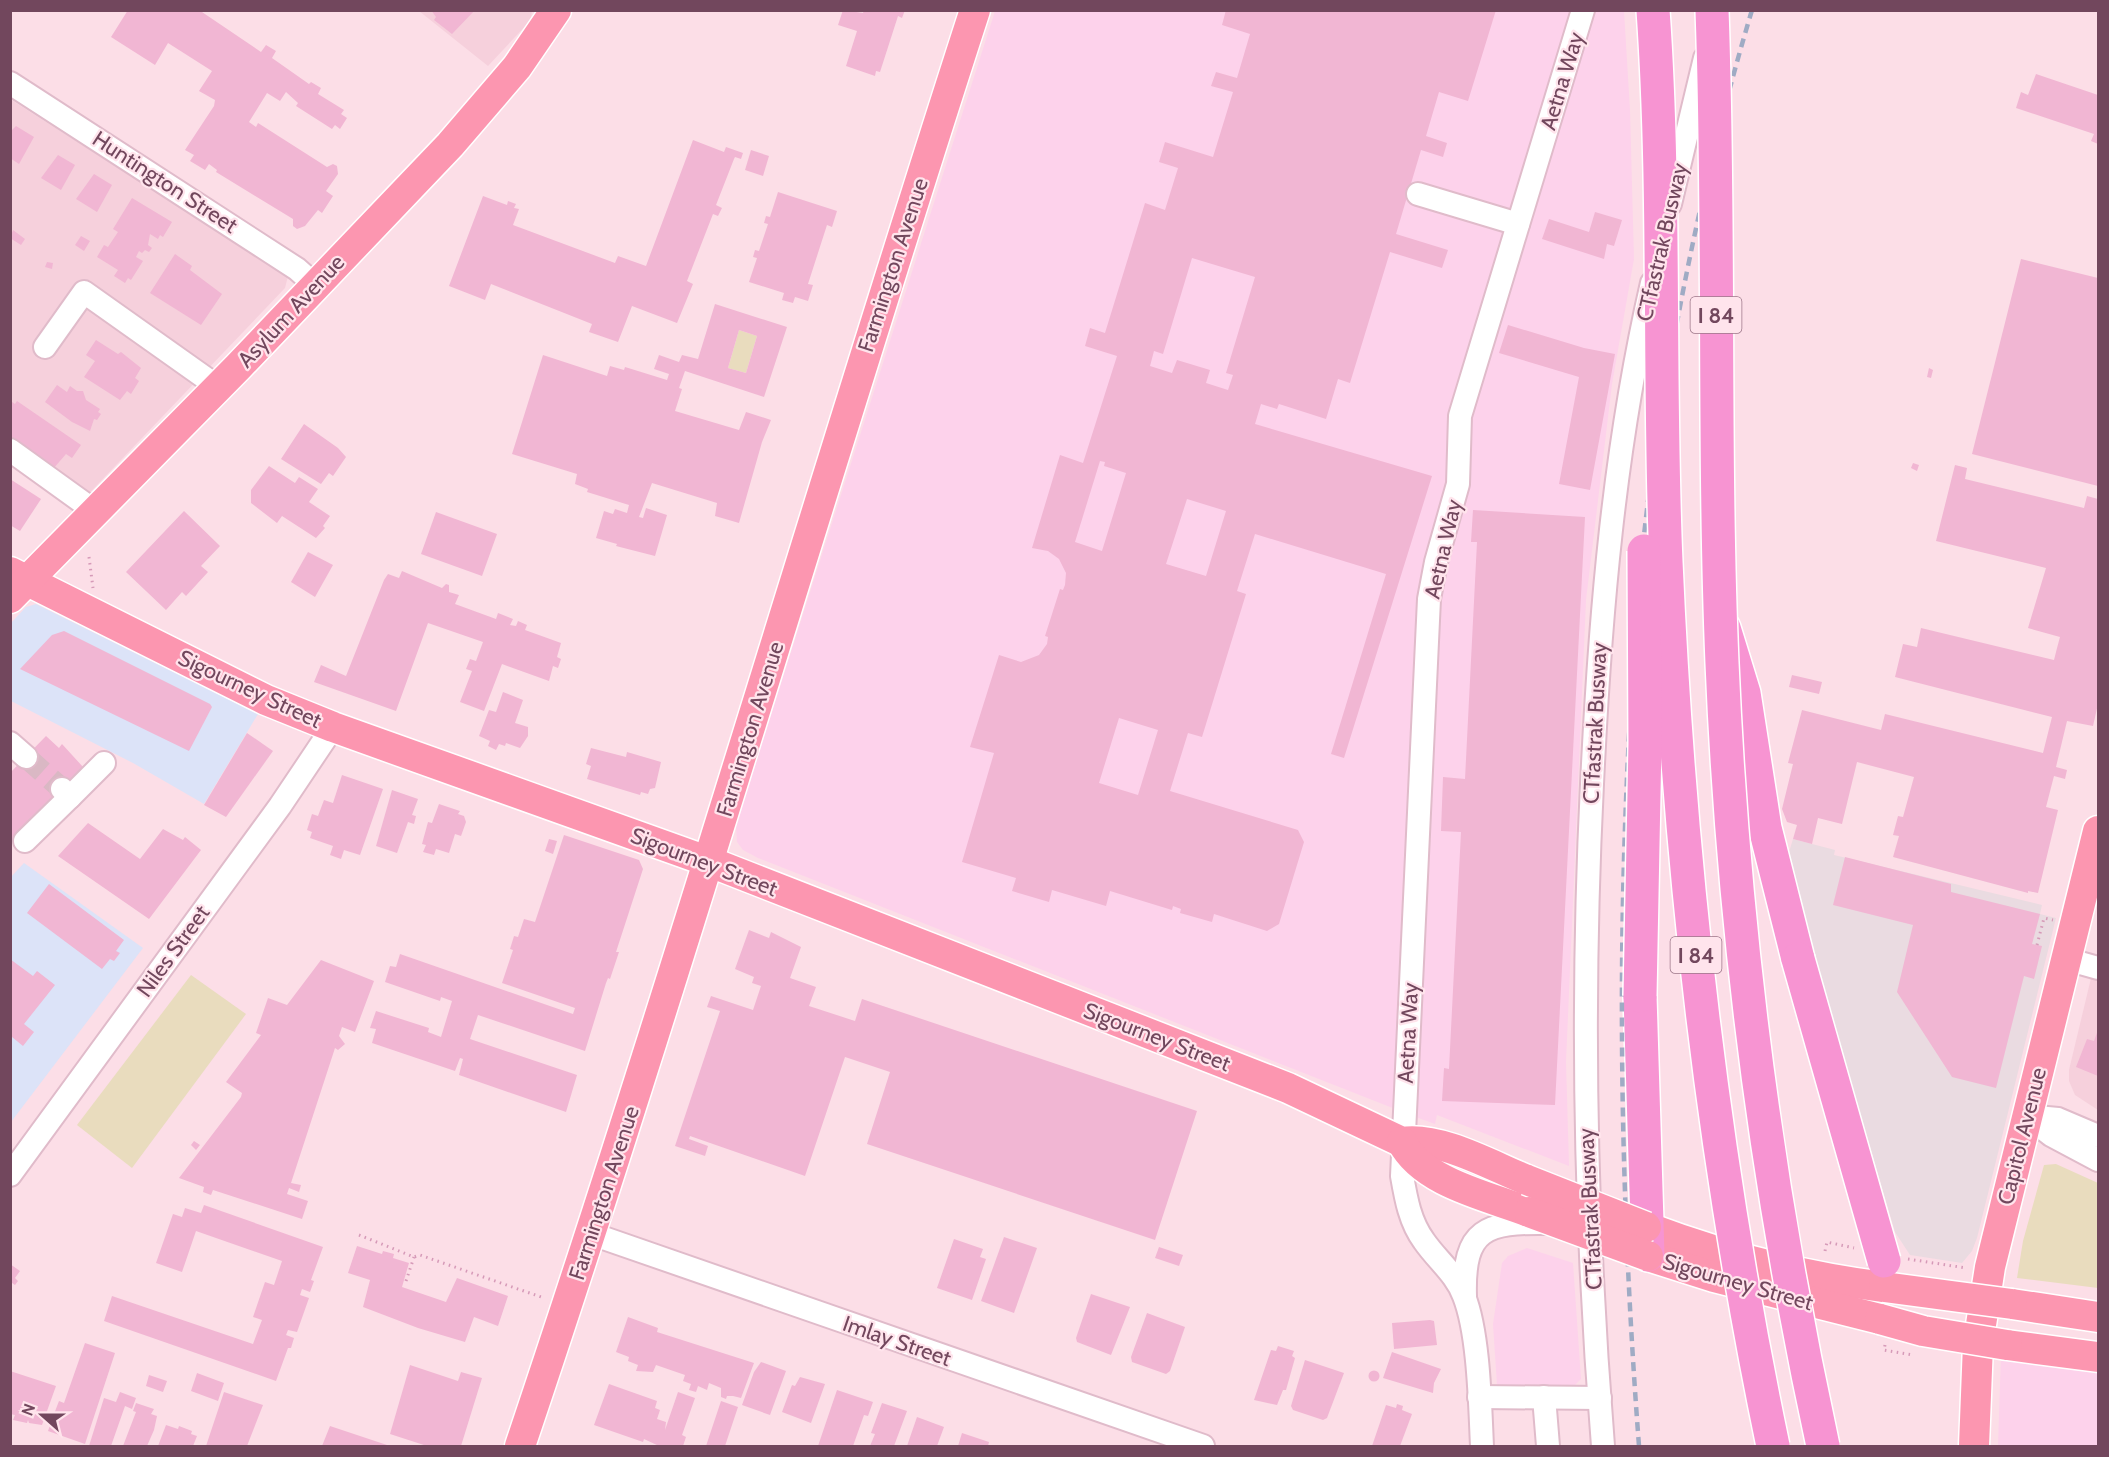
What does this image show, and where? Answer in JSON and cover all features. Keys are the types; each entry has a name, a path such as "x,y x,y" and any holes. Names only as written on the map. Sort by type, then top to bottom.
{"highway":[{"name":"I 84","path":"1653,10 1662,167 1663,459 1674,692 1706,1044 1733,1235 1773,1446"},
{"name":"I 84","path":"1714,10 1720,619 1730,797 1759,1084 1784,1246 1823,1446"},
{"path":"1647,1241 1640,996 1646,734 1644,551 1649,505 1663,459"},
{"path":"1720,619 1731,645 1744,693 1765,828 1775,876 1884,1261 1880,1319"}],"main road":[{"name":"Asylum Avenue","path":"16,584 96,512 450,146 517,67 556,10"},
{"name":"Farmington Avenue","path":"520,1446 591,1234 710,862 837,441 975,10"},
{"name":"Sigourney Street","path":"16,584 266,700 333,727 710,862 1278,1084 1402,1142 1412,1158 1439,1178 1538,1220 1753,1262 1835,1281 2098,1317"},
{"name":"Capitol Avenue","path":"1974,1446 1981,1312 2027,1116 2098,836"},
{"name":"Sigourney Street","path":"1402,1142 1415,1140 1436,1144 1527,1180 1714,1277 1923,1331 2098,1357"},
{"path":"2057,1352 2062,1311"}],"street":[{"name":"Aetna Way","path":"1465,1297 1445,1265 1424,1241 1413,1221 1402,1176 1431,585 1458,484 1459,420 1583,10"},
{"name":"CTfastrak Busway","path":"1603,1446 1588,1191 1585,1052 1590,824 1602,598 1616,478 1635,361 1714,10"},
{"name":"Huntington Street","path":"10,83 297,269 315,285"},
{"path":"1418,194 1518,224"},
{"path":"45,347 84,292 218,387"},
{"path":"10,450 96,512"},
{"name":"Niles Street","path":"10,1175 280,806 333,727"},
{"path":"25,842 66,793 104,763"},
{"path":"2066,958 2098,968"},
{"path":"2027,1116 2058,1119 2098,1136"},
{"path":"2027,1116 2051,1136 2098,1160"},
{"path":"1482,1446 1472,1328 1465,1297 1467,1260 1475,1239 1498,1226 1538,1220"},
{"name":"Imlay Street","path":"591,1234 1203,1446"},
{"path":"1479,1397 1600,1398"},
{"path":"1544,1397 1548,1446"}],"path":[{"path":"89,557 93,590"},
{"path":"2037,945 2044,918 2059,921"},
{"path":"359,1236 414,1257 420,1255 546,1298"},
{"path":"1825,1251 1827,1242 1856,1248"},
{"path":"406,1281 414,1257"},
{"path":"1898,1257 1969,1268"}],"shaded area":[{"path":"532,10 531,20 488,66 419,11"},
{"path":"995,11 1624,11 1630,110 1634,259 1612,384 1586,600 1566,1062 1569,1166 1437,1115 1435,1124 1413,1116 758,858 743,850 737,842 736,825"},
{"path":"10,99 288,276 285,288 79,504 11,454"},
{"path":"739,330 757,336 746,373 728,368"},
{"path":"36,604 258,714 204,804 133,763 11,701 11,623 26,607"},
{"path":"1793,839 1835,850 1834,855 2042,905 2040,914 2056,918 1977,1238 1972,1251 1962,1263 1910,1255 1895,1232 1786,862"},
{"path":"24,863 143,948 11,1122 10,878"},
{"path":"2098,949 2098,1110 2075,1095 2069,1081 2069,1070"},
{"path":"191,975 246,1014 132,1168 77,1125"},
{"path":"2056,1164 2098,1183 2098,1288 2017,1278 2023,1241 2044,1165"},
{"path":"1527,1248 1573,1263 1581,1379 1574,1386 1497,1385 1493,1324 1502,1263 1508,1256"},
{"path":"2001,1354 2098,1369 2098,1446 1998,1446"}],"building":[{"path":"128,10 199,10 261,52 266,45 276,51 272,58 309,84 311,82 321,88 318,94 344,110 341,114 347,118 340,129 335,125 332,129 296,106 298,103 286,92 280,101 267,93 249,122 256,127 258,123 327,167 333,164 337,166 338,174 326,191 333,196 322,213 318,210 305,226 297,229 293,226 293,219 216,172 217,170 209,164 205,170 190,161 194,155 185,150 214,106 215,100 199,91 212,71 168,43 155,65 111,37"},
{"path":"431,10 475,10 452,34 434,20 436,17"},
{"path":"843,10 863,13 864,10 905,10 902,18 898,16 880,72 876,71 875,76 846,66 857,31 838,25"},
{"path":"1226,10 1496,10 1468,101 1439,92 1426,136 1447,143 1443,157 1421,150 1396,234 1448,250 1442,268 1390,252 1350,383 1338,379 1326,419 1279,404 1277,409 1261,404 1255,424 1432,476 1344,758 1331,754 1386,574 1255,534 1237,591 1246,594 1202,737 1188,733 1170,791 1298,830 1304,842 1279,924 1267,931 1214,914 1212,922 1180,913 1181,909 1173,906 1172,910 1110,891 1106,906 1052,890 1049,902 1012,891 1016,878 962,862 994,753 970,747 999,655 1021,662 1039,655 1047,644 1048,637 1045,636 1060,589 1063,590 1065,585 1066,573 1059,559 1048,551 1032,548 1060,455 1083,463 1117,356 1085,346 1090,328 1105,333 1145,203 1165,210 1178,168 1159,162 1165,142 1213,157 1233,92 1211,86 1216,72 1237,78 1250,34 1222,25","holes":["1192,258 1255,277 1226,373 1233,375 1228,390 1206,383 1210,370 1177,360 1172,373 1150,366 1154,351 1163,354","1100,461 1105,462 1104,466 1126,473 1102,551 1075,542","1187,499 1226,511 1206,576 1166,564","1119,718 1158,730 1138,795 1099,783"]},
{"path":"2036,74 2098,95 2098,144 2091,141 2094,134 2016,108 2021,92 2028,95"},
{"path":"16,126 34,137 19,164 10,158 10,132"},
{"path":"693,140 724,152 726,147 743,153 741,159 735,157 716,205 722,208 718,216 713,214 687,281 693,284 677,323 632,306 618,342 589,332 592,324 491,284 485,300 449,286 483,196 507,205 508,201 516,204 514,208 519,209 513,225 615,263 618,256 646,266"},
{"path":"751,150 769,156 763,176 745,170"},
{"path":"58,155 75,165 61,190 41,178"},
{"path":"94,174 112,185 97,212 76,199"},
{"path":"778,192 837,211 832,227 827,225 808,284 813,285 808,301 795,297 793,303 782,300 784,293 749,282 757,258 753,257 755,250 759,251 768,224 764,223 766,216 770,217"},
{"path":"132,198 172,222 163,237 160,235 158,239 150,234 148,245 152,248 149,252 139,251 136,257 143,261 131,280 128,278 125,283 114,276 118,270 97,257 104,245 108,247 118,232 113,229"},
{"path":"1595,212 1622,220 1614,246 1607,244 1604,259 1542,239 1549,219 1589,232"},
{"path":"13,230 25,239 21,245 10,238"},
{"path":"81,236 90,241 84,251 75,245"},
{"path":"175,254 192,266 190,270 222,294 201,325 150,293"},
{"path":"2021,259 2098,278 2098,486 1972,454"},
{"path":"47,262 53,263 52,269 45,267"},
{"path":"715,304 787,327 764,397 685,371 679,388 682,389 675,411 739,430 746,412 771,420 762,442 739,523 715,516 717,503 652,483 639,517 643,518 646,508 667,515 655,556 616,546 617,544 596,538 604,511 613,514 615,509 627,513 629,505 587,492 588,489 575,484 577,474 512,454 543,355 607,376 610,366 624,370 625,367 667,380 669,374 654,369 659,355 679,362 682,355 698,359","holes":["739,330 757,336 746,373 728,368"]},
{"path":"1508,325 1584,348 1615,354 1590,490 1559,484 1579,377 1499,353"},
{"path":"96,340 118,354 121,352 141,368 135,378 139,381 131,394 127,391 120,400 84,377 95,361 86,355"},
{"path":"1929,368 1933,370 1931,378 1927,377"},
{"path":"57,385 67,392 70,386 77,391 83,391 86,400 100,409 98,412 101,414 97,420 94,419 90,431 72,422 45,402"},
{"path":"17,401 81,445 72,458 66,454 53,469 10,440 10,404 12,402 15,404"},
{"path":"304,424 338,448 346,457 333,476 329,473 321,484 281,459"},
{"path":"1913,463 1919,465 1917,471 1911,468"},
{"path":"1955,465 1967,468 1965,479 2084,508 2087,496 2098,499 2098,704 2093,726 2067,721 2056,767 2067,770 2065,779 2054,776 2046,807 2058,810 2038,893 2028,891 2028,893 1893,857 1899,836 1893,835 1898,816 1903,817 1914,777 1857,762 1842,824 1818,818 1812,844 1793,839 1797,825 1787,822 1782,809 1793,764 1788,763 1802,710 1881,730 1885,714 2043,753 2052,717 1895,677 1903,644 1917,647 1921,628 2054,660 2060,637 2028,628 2046,568 1936,541"},
{"path":"269,466 295,483 299,477 318,489 309,502 330,516 323,526 325,528 316,538 282,516 277,523 251,503 251,490"},
{"path":"10,479 41,499 20,531 10,525"},
{"path":"1473,510 1585,517 1555,1105 1442,1101 1444,1068 1449,1069 1461,832 1441,831 1443,777 1465,779 1477,542 1471,542"},
{"path":"184,511 220,546 201,566 208,572 186,596 182,592 166,610 126,572"},
{"path":"436,512 497,534 482,576 421,554"},
{"path":"308,552 333,565 315,597 291,582"},
{"path":"402,571 442,588 446,584 449,585 449,592 459,595 455,604 496,619 498,613 513,619 510,625 516,626 518,621 527,625 525,630 561,643 557,657 561,659 558,668 553,666 549,681 502,664 484,711 460,702 472,671 466,669 470,659 476,661 483,642 428,623 396,711 314,682 321,665 346,676 384,580 388,574 399,578"},
{"path":"64,631 210,704 212,707 189,751 20,669 52,635"},
{"path":"1792,675 1822,682 1819,694 1789,687"},
{"path":"503,692 523,700 515,723 528,727 528,736 520,748 506,743 505,746 499,744 496,750 488,746 490,741 479,736 489,710 496,712"},
{"path":"247,733 273,751 226,817 204,805"},
{"path":"46,736 59,748 62,744 83,767 10,844 10,773"},
{"path":"591,748 626,757 627,752 661,762 655,788 650,789 648,794 641,792 640,795 587,779 591,766 586,764"},
{"path":"342,775 383,789 360,855 344,850 341,859 330,855 333,846 310,838 312,832 307,830 312,814 318,816 324,800 333,803"},
{"path":"392,790 418,799 412,815 416,816 414,824 408,822 397,853 376,846"},
{"path":"439,804 460,811 458,814 464,816 466,822 461,836 455,834 449,853 436,849 434,855 423,852 426,845 422,844 428,822 432,823"},
{"path":"88,823 140,859 163,829 183,840 185,837 201,850 149,919 58,856"},
{"path":"564,835 639,860 643,869 616,952 619,952 610,979 608,978 606,983 585,1051 478,1015 470,1039 577,1075 566,1112 459,1075 463,1059 460,1058 455,1071 372,1043 376,1029 370,1028 376,1011 429,1028 428,1032 441,1037 452,1001 441,997 440,1001 385,982 390,966 396,967 400,954 573,1014 575,1008 502,983 513,950 510,949 514,936 518,937 524,919 535,922"},
{"path":"549,839 557,841 553,854 545,851"},
{"path":"1845,857 1951,884 1951,892 2040,914 2032,944 2042,946 2034,979 2024,976 1996,1088 1952,1077 1897,992 1913,925 1833,905"},
{"path":"49,884 124,940 116,951 120,953 114,961 110,959 102,969 27,913"},
{"path":"749,930 769,938 771,932 801,947 790,978 816,987 809,1006 855,1021 862,999 1197,1111 1155,1240 867,1144 890,1072 845,1057 805,1176 690,1136 689,1139 708,1146 705,1156 675,1146 720,1011 707,1007 711,996 753,1010 761,986 752,983 754,977 735,969"},
{"path":"10,959 33,976 37,971 55,985 24,1024 34,1032 23,1046 12,1037 10,1040"},
{"path":"321,960 374,981 355,1032 342,1027 339,1036 345,1044 338,1050 335,1048 291,1183 301,1185 299,1192 289,1188 287,1194 308,1201 302,1219 213,1190 211,1195 203,1192 204,1187 179,1178 241,1097 242,1093 226,1082 261,1035 256,1033 268,998 287,1005"},
{"path":"2098,1030 2098,1076 2076,1067 2087,1039 2094,1041"},
{"path":"194,1141 200,1145 196,1150 191,1145"},
{"path":"204,1205 323,1247 311,1280 314,1281 310,1292 302,1289 300,1295 309,1298 297,1332 288,1330 286,1335 294,1338 276,1381 104,1321 112,1296 253,1344 262,1320 253,1317 265,1282 274,1285 282,1261 196,1231 182,1272 156,1263 173,1214 182,1217 185,1208 201,1213"},
{"path":"1004,1237 1037,1248 1014,1313 981,1301"},
{"path":"954,1239 983,1249 980,1257 986,1259 972,1300 937,1288"},
{"path":"357,1246 382,1254 383,1251 394,1254 393,1258 409,1263 402,1287 446,1302 457,1278 508,1296 498,1326 474,1317 465,1342 418,1328 363,1307 370,1280 348,1273"},
{"path":"1159,1247 1183,1255 1179,1266 1155,1258"},
{"path":"10,1264 20,1271 15,1278 18,1281 15,1285 12,1283 10,1285"},
{"path":"1091,1294 1130,1307 1111,1355 1077,1342 1076,1338"},
{"path":"1147,1313 1185,1327 1170,1371 1166,1374 1132,1362 1131,1357"},
{"path":"628,1317 658,1328 657,1332 754,1363 741,1398 721,1397 721,1388 709,1383 707,1390 698,1386 696,1392 689,1390 691,1384 683,1381 685,1375 656,1365 653,1372 636,1371 638,1365 628,1361 629,1357 616,1352"},
{"path":"1434,1321 1437,1345 1394,1349 1392,1323"},
{"path":"85,1343 115,1353 85,1444 48,1431 53,1417 56,1418 57,1415 54,1414 59,1401 64,1403"},
{"path":"1278,1346 1294,1351 1292,1356 1295,1358 1286,1390 1283,1390 1277,1405 1254,1400 1271,1350 1276,1351"},
{"path":"1392,1352 1441,1369 1434,1383 1433,1393 1383,1378"},
{"path":"1305,1360 1344,1373 1327,1418 1323,1420 1293,1410 1291,1406"},
{"path":"761,1362 786,1371 770,1415 742,1405 754,1372"},
{"path":"410,1365 458,1381 461,1372 482,1378 461,1446 427,1446 390,1434"},
{"path":"10,1371 56,1386 42,1425 29,1423 28,1420 27,1423 13,1420 15,1415 10,1414"},
{"path":"1374,1371 1378,1372 1378,1380 1374,1381 1370,1380 1369,1376 1370,1372"},
{"path":"197,1373 224,1383 218,1401 191,1391"},
{"path":"149,1375 167,1381 163,1392 146,1386"},
{"path":"800,1377 825,1384 811,1423 782,1412 792,1385 795,1386"},
{"path":"609,1384 657,1401 655,1408 660,1410 657,1419 666,1422 665,1430 678,1392 695,1398 682,1435 686,1437 683,1446 659,1446 644,1439 643,1442 594,1425"},
{"path":"837,1390 873,1402 868,1416 864,1415 853,1446 818,1446"},
{"path":"120,1392 136,1398 132,1409 125,1406 111,1446 89,1446 104,1398 116,1402"},
{"path":"224,1392 263,1405 247,1446 206,1446"},
{"path":"721,1401 738,1407 725,1446 706,1446"},
{"path":"136,1403 154,1409 151,1414 157,1416 154,1430 147,1446 123,1446 136,1412 133,1411"},
{"path":"882,1403 907,1411 894,1446 870,1446 875,1434 871,1433"},
{"path":"1397,1404 1403,1406 1402,1410 1412,1414 1400,1446 1372,1446 1386,1405 1396,1408"},
{"path":"917,1417 944,1427 937,1446 907,1446"},
{"path":"166,1425 178,1429 179,1426 192,1431 191,1434 197,1436 193,1446 158,1446"},
{"path":"330,1426 390,1446 322,1446"},
{"path":"962,1433 989,1442 988,1446 958,1446"}],"tunnel":[{"path":"26,757 62,789"}],"railway":[{"path":"1639,1446 1625,1195 1622,1028 1624,861 1636,618 1654,458 1673,345 1695,232 1721,121 1752,10"}]}
